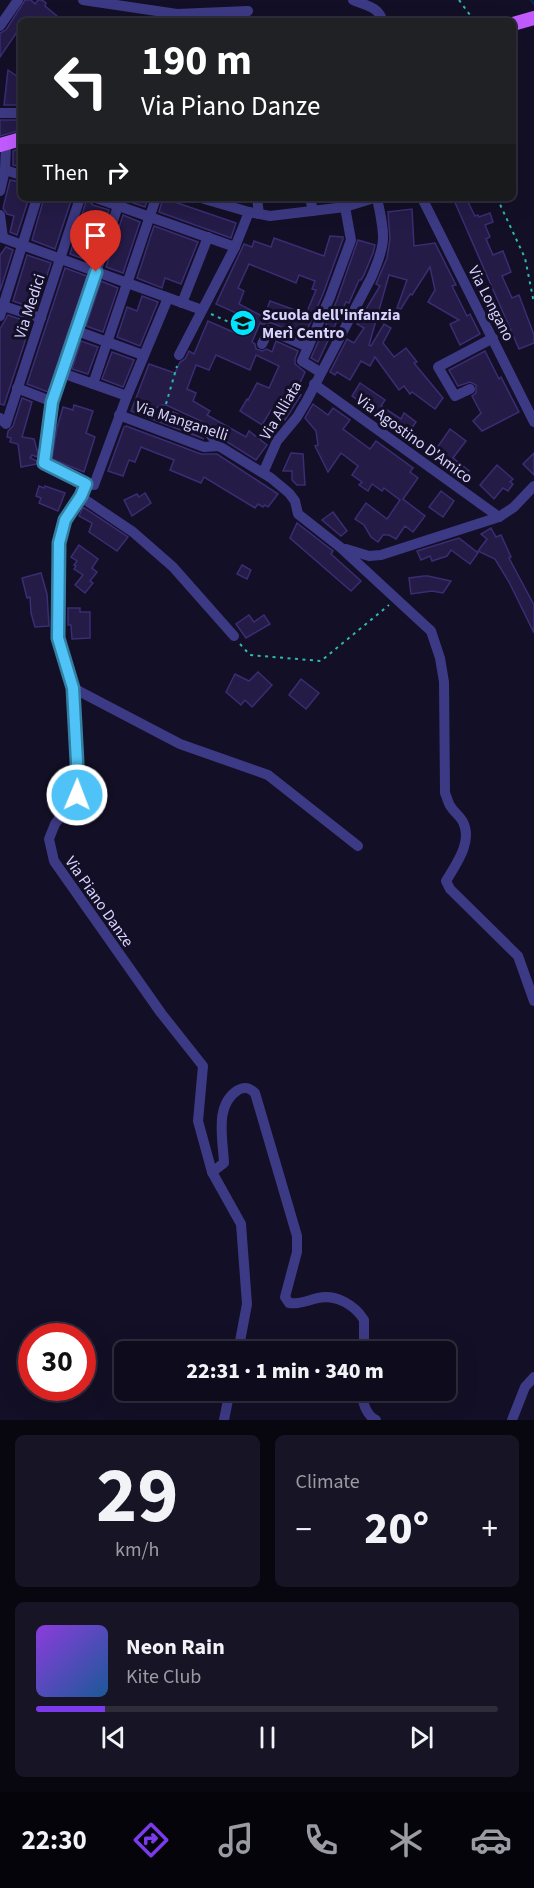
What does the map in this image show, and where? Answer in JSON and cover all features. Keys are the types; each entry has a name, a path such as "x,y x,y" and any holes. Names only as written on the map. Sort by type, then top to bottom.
{"main road":[{"path":"516,23 534,18"},
{"path":"3,145 18,140"}],"street":[{"path":"0,26 18,0"},
{"path":"83,0 177,14 248,11"},
{"path":"352,0 375,9 382,18"},
{"path":"0,113 18,113"},
{"path":"0,191 5,170 3,145"},
{"path":"5,170 18,174"},
{"path":"36,201 1,309 41,318"},
{"name":"Via Medici","path":"3,421 17,388 79,201"},
{"path":"104,201 235,247"},
{"path":"93,384 155,201"},
{"path":"212,201 270,216 345,207 365,201"},
{"path":"179,356 254,213 256,201"},
{"path":"311,201 313,211"},
{"name":"Via Alliata","path":"263,473 277,441 297,417 380,258 384,244 384,230 376,201"},
{"name":"Via Longano","path":"424,201 534,422"},
{"path":"86,484 44,463 52,402 118,206"},
{"path":"320,372 302,361 330,297 351,240 345,207"},
{"path":"0,214 1,241 22,245 202,310"},
{"path":"182,303 208,237"},
{"path":"119,416 168,298"},
{"path":"262,344 269,330 308,347"},
{"path":"76,331 143,355"},
{"path":"470,389 455,396 438,367 493,338"},
{"path":"62,373 127,396"},
{"name":"Via Agostino D'Amico","path":"314,384 500,518"},
{"path":"17,388 52,402"},
{"path":"163,412 209,433 219,446"},
{"name":"Via Manganelli","path":"119,416 204,447 219,446 263,473 289,493 295,501 298,514 340,547 431,631 440,658 444,682 446,728 443,778 445,793 450,806 463,821 466,832 461,856 446,881 450,889 518,956 534,1001"},
{"name":"Via Piano Danze","path":"119,416 93,485 86,484 65,520 59,543 58,638 73,688 77,795 55,824 49,838 54,861 154,1004 203,1066 198,1121 212,1172 241,1224 247,1304 240,1341"},
{"path":"340,547 355,554 381,555 500,518 534,486"},
{"path":"81,496 133,532 173,567 234,636"},
{"path":"73,688 180,744 268,775 358,846"},
{"path":"212,1172 224,1163 222,1114 226,1102 239,1089 250,1089 255,1093 297,1236 297,1252 285,1297 289,1303 296,1304 330,1297 353,1307 364,1320 364,1341"},
{"path":"512,1420 525,1387 534,1377"},
{"path":"224,1420 228,1401"},
{"path":"364,1401 370,1417 376,1420"}],"path":[{"path":"459,0 470,18"},
{"path":"498,201 525,258 534,303"},
{"path":"202,310 238,326 235,332 240,335"},
{"path":"163,412 179,356"},
{"path":"234,636 250,655 321,661 395,599"}],"building":[{"path":"25,0 31,0 35,4 38,0 42,0 46,3 45,6 59,18 18,18 18,30 0,57 0,33 6,30"},
{"path":"8,70 18,77 18,105 4,105"},
{"path":"0,120 18,120 18,131 0,136"},
{"path":"18,149 18,166 13,165 13,151"},
{"path":"10,180 18,181 18,201 28,201 17,235 10,232 14,216 7,214 3,208"},
{"path":"43,201 71,201 55,249 32,240"},
{"path":"86,201 109,210 92,262 70,254"},
{"path":"128,201 147,201 145,207"},
{"path":"162,201 172,201 236,223 231,238 159,212"},
{"path":"454,201 468,201 475,216 490,213 493,222 485,225 490,237 486,239 493,255 503,251 511,272 502,276 512,298 519,295 534,335 534,343 519,349"},
{"path":"412,209 414,246 435,243 456,285 452,286 467,316 470,314 480,334 460,345 450,324 459,320 428,302 435,290 430,267 401,309 397,308 407,280 389,275 369,345 371,346 384,324 391,328 383,343 394,357 406,348 417,362 414,363 443,398 435,409 412,392 410,394 404,386 399,390 375,357 370,366 361,361 350,380 337,372 335,375 330,372 347,339 354,343 364,328 357,324 380,286 376,284 387,258 390,239 388,212"},
{"path":"123,215 140,222 123,273 106,267"},
{"path":"154,226 198,242 181,284 165,278 162,288 137,278"},
{"path":"330,236 343,237 323,294 304,337 272,323 264,325 260,323 252,342 256,349 262,351 267,349 272,352 276,341 298,351 295,364 305,372 296,392 301,395 285,420 271,410 262,425 240,411 257,383 269,388 279,366 256,355 250,370 216,355 209,370 196,365 187,389 196,393 193,401 210,411 207,415 246,437 249,431 267,445 256,460 224,440 212,426 166,405 156,408 157,417 204,439 131,411 149,364 175,373 189,351 194,354 208,321 240,335 247,318 216,304 244,244 252,247 254,241 271,247 274,238 324,256","holes":["249,264 296,283 299,275 315,281 312,289 316,290 306,314 270,301 264,317 239,304 244,291 238,288"]},
{"path":"358,240 375,245 373,253 349,303 346,302 318,362 311,358 337,300"},
{"path":"6,247 13,250 0,291 0,255"},
{"path":"27,255 51,263 36,309 13,301"},
{"path":"65,268 87,276 48,392 27,384"},
{"path":"101,281 118,288 103,332 86,326"},
{"path":"142,296 158,302 140,346 117,337 127,307 137,311"},
{"path":"8,315 31,323 4,405 0,404 0,329"},
{"path":"81,341 98,347 88,374 72,369"},
{"path":"485,351 519,412 482,431 473,421 481,413 472,396 476,393 476,385 470,382 458,386 449,370"},
{"path":"112,352 134,360 123,387 102,379"},
{"path":"360,383 385,400 381,406 401,419 404,413 416,422 405,438 393,429 395,427 362,407 363,404 352,396"},
{"path":"22,398 32,402 22,437 34,439 38,454 37,457 32,455 30,458 37,461 37,464 21,467 18,444 10,442 11,438 7,437"},
{"path":"313,404 328,415 333,408 350,420 343,429 370,449 376,441 413,468 410,472 418,478 403,499 425,516 413,532 405,526 396,539 383,535 378,542 371,537 364,525 355,519 366,503 387,519 400,500 384,488 382,491 372,484 368,491 359,485 362,482 352,475 358,466 341,453 328,472 315,446 318,445 316,431 305,418"},
{"path":"74,405 93,411 86,433 95,437 84,472 52,459 63,407 73,410"},
{"path":"126,426 201,454 217,454 278,494 268,507 258,504 255,508 204,477 201,483 170,470 174,460 141,447 135,462 129,460 123,476 108,471"},
{"path":"450,429 466,441 453,458 469,471 464,478 432,455"},
{"path":"291,453 303,454 305,485 297,485 292,480 292,471 283,471"},
{"path":"534,453 534,475 523,464"},
{"path":"497,465 513,479 510,482 513,484 508,491 503,488 494,499 480,485"},
{"path":"39,486 65,493 58,511 39,503 41,498 36,496"},
{"path":"441,491 454,501 443,517 429,507"},
{"path":"145,493 151,503 132,516 124,500 137,494 139,497"},
{"path":"83,507 128,537 117,551 89,532 92,523 79,516"},
{"path":"333,512 347,531 341,536 322,520"},
{"path":"297,523 333,551 331,554 361,581 351,591 290,538"},
{"path":"491,528 496,537 501,535 511,557 509,558 534,605 534,633 495,559 478,551 487,539 481,534"},
{"path":"459,538 478,553 470,564 451,550 447,556 432,561 430,556 421,560 417,551"},
{"path":"79,545 98,559 92,568 97,572 90,581 93,583 85,593 75,585 83,575 74,569 77,561 71,557"},
{"path":"242,565 251,570 247,579 237,574"},
{"path":"41,573 47,594 49,626 35,627 30,597 27,598 22,578"},
{"path":"428,576 451,581 443,593 432,591 411,594 409,578"},
{"path":"68,608 80,608 80,612 90,612 90,638 72,639 71,625 68,625"},
{"path":"249,615 254,622 264,615 270,624 246,638 236,624"},
{"path":"258,672 272,685 252,707 245,700 241,705 226,692 235,674 249,681"},
{"path":"301,679 319,693 306,709 289,695"}],"waterway":[{"path":"531,0 534,4"}],"place":[{"name":"Scuola dell'infanzia Merì Centro","path":"243,323"}],"route":[{"path":"77,795 73,688 58,638 57,605 59,543 65,520 86,484 44,463 52,402 96,272"}]}
